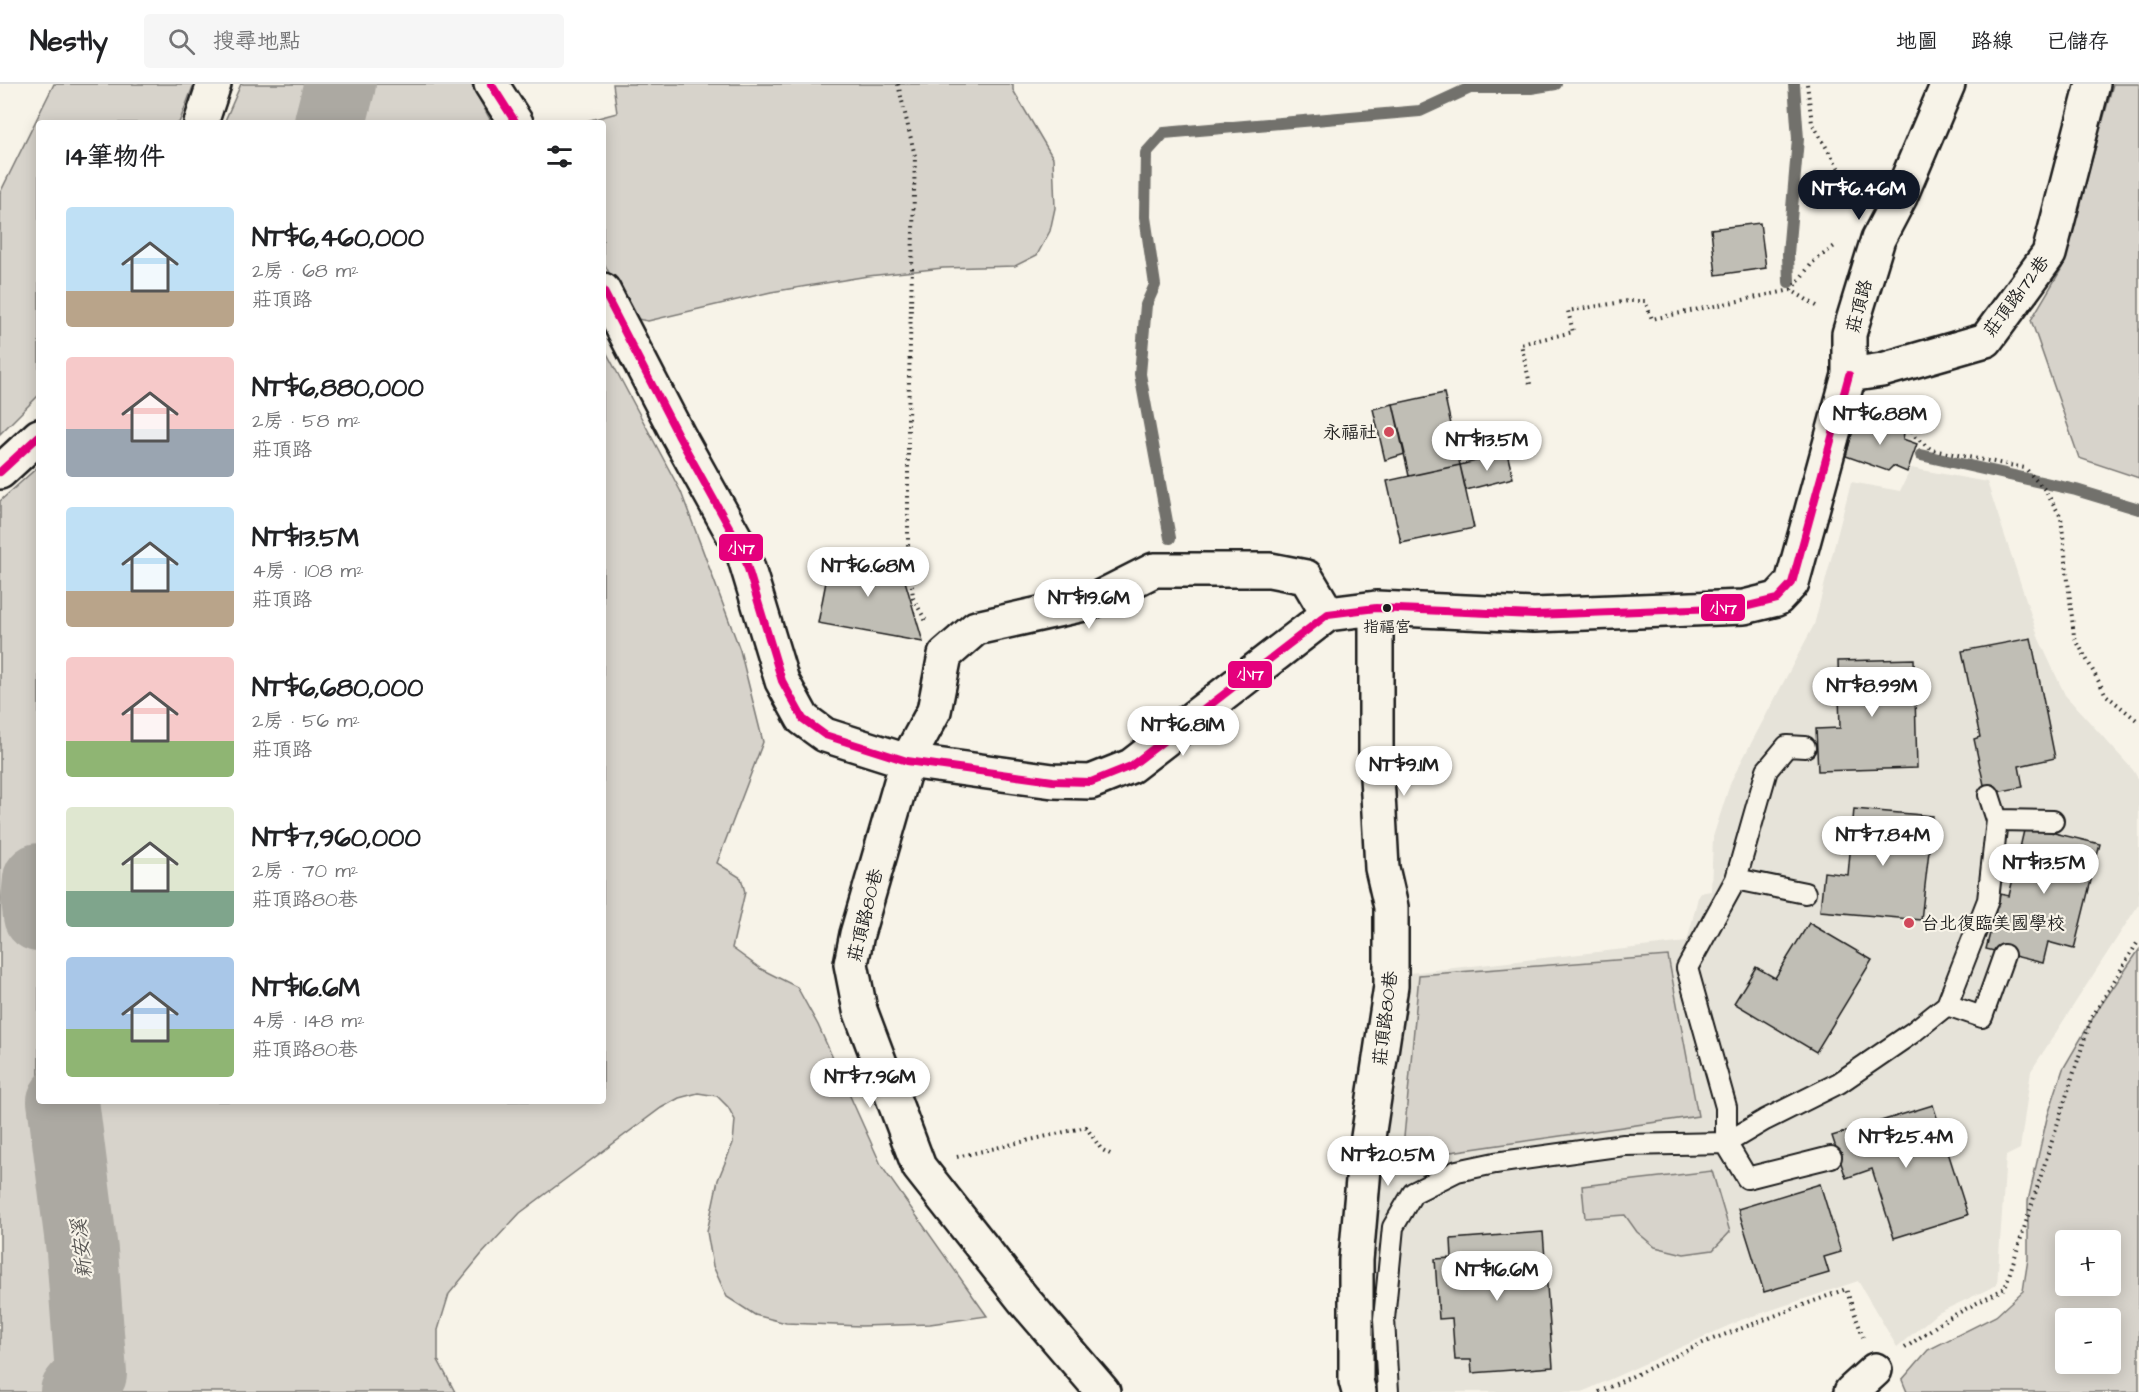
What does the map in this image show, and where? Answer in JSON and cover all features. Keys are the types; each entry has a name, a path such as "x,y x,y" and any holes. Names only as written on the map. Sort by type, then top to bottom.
{"street":[{"path":"202,120 214,84"},
{"path":"491,84 514,120"},
{"name":"莊頂路","path":"1328,614 1376,608 1534,615 1744,607 1777,599 1792,583 1849,375 1849,334 1867,235 1900,197 1948,84"},
{"name":"莊頂路172巷","path":"1849,375 1882,370 1986,340 2049,254 2092,84"},
{"path":"606,296 678,435 743,552 783,681 803,719 825,735 907,761 1053,781 1091,782 1131,766 1328,614 1306,577 1270,570 1154,570 1089,603 976,628 945,655"},
{"path":"0,472 36,439"},
{"name":"莊頂路80巷","path":"1359,1392 1356,1381 1356,1260 1365,1157 1391,986 1391,907 1382,868 1376,758 1376,608"},
{"name":"莊頂路80巷","path":"945,655 934,711 907,761 857,934 851,964 860,1010 919,1167 1023,1299 1103,1392"},
{"path":"1851,1392 1875,1370"}],"lane":[{"path":"1805,747 1787,746 1767,770 1736,879 1687,968 1726,1107 1726,1143 1747,1178 1831,1157"},
{"path":"1388,1392 1384,1320 1392,1227 1413,1193 1457,1171 1495,1162 1624,1145 1726,1143 1765,1120 1839,1083 1912,1033 1947,1005 1988,900 1996,820 1989,795"},
{"path":"1996,820 2053,821"},
{"path":"1736,879 1805,893"},
{"path":"1947,1005 1982,1017 2004,956"}],"path":[{"path":"898,84 915,156 908,418 908,545 913,598 945,655"},
{"path":"1530,384 1521,344 1573,332 1568,310 1628,301 1645,301 1653,319 1791,290 1813,262 1867,235 1846,181 1812,123 1807,84"},
{"path":"1791,290 1827,313 1849,334"},
{"path":"1882,370 1916,436 1932,450 2025,468 2044,490 2061,517 2074,636 2106,695 2139,722"},
{"path":"1599,1392 1705,1342 1846,1288 1875,1370 1943,1321 2005,1288 2091,1019 2139,940"},
{"path":"919,1167 1086,1127 1101,1149 1110,1154"}],"shaded area":[{"path":"54,84 194,84 180,120 36,120"},
{"path":"241,84 471,84 490,120 225,120"},
{"path":"613,84 1013,84 1013,90 1053,158 1055,208 1050,231 1037,255 1015,266 943,268 868,276 771,292 648,321 632,318 606,267 606,120 590,120 617,113"},
{"path":"2113,84 2139,84 2139,478 2079,458 2031,320 2062,268"},
{"path":"36,120 36,398 0,434 0,193"},
{"path":"606,352 681,492 740,650 763,742 717,863 741,878 745,892 732,948 761,969 797,987 818,1025 882,1167 987,1316 930,1324 861,1326 786,1323 755,1315 727,1297 713,1266 707,1232 718,1180 733,1143 735,1120 728,1107 717,1096 698,1093 679,1098 661,1108 520,1213 449,1294 438,1330 438,1360 455,1392 0,1392 0,501 36,469 36,1104 606,1104"},
{"name":"台北復臨美國學校","path":"1911,468 1987,482 2039,639 2065,695 2133,770 2139,780 2139,904 2031,1071 2020,1149 2006,1156 1997,1285 1936,1314 1897,1347 1858,1281 1741,1320 1582,1392 1372,1392 1371,1233 1390,1101 1400,974 1687,942 1699,893 1711,891 1713,837 1731,781 1814,625 1851,482 1900,491"},
{"path":"2139,950 2139,1392 1907,1392 1902,1380 1928,1350 1996,1316 2023,1291 2028,1259 2028,1201 2047,1118 2063,1069 2097,1011"},
{"path":"1668,956 1698,1116 1402,1159 1419,975"},
{"path":"1712,1171 1730,1232 1713,1250 1684,1254 1655,1247 1637,1232 1625,1215 1585,1218 1582,1186"}],"building":[{"path":"1760,223 1766,268 1716,275 1711,229"},
{"path":"1444,393 1460,465 1409,476 1393,404"},
{"name":"永福社","path":"1393,404 1405,454 1385,460 1373,409"},
{"path":"1857,415 1904,433 1903,439 1917,444 1907,472 1893,466 1888,471 1846,456"},
{"path":"1507,453 1513,478 1466,490 1460,465"},
{"path":"1460,465 1474,528 1401,543 1387,481"},
{"path":"832,551 900,564 923,642 818,623"},
{"path":"2031,638 2055,758 2019,766 2023,787 1986,794 1974,739 1980,737 1962,651"},
{"path":"1914,659 1917,768 1818,771 1816,729 1840,728 1838,661"},
{"path":"1854,809 1933,816 1921,920 1820,911 1824,872 1848,875"},
{"path":"2025,826 2100,844 2074,949 2048,942 2043,963 1986,949 2000,894 2009,896"},
{"path":"1809,923 1872,960 1816,1052 1734,1003 1756,967 1775,978"},
{"path":"1933,1105 1968,1215 1894,1238 1872,1169 1846,1178 1832,1136"},
{"path":"1820,1184 1841,1252 1824,1257 1829,1273 1764,1292 1738,1209"},
{"path":"1543,1232 1553,1367 1472,1373 1471,1360 1455,1360 1452,1318 1439,1319 1435,1259 1452,1258 1451,1239"}],"waterway":[{"name":"新安溪","path":"331,120 340,84"},
{"path":"1170,538 1140,374 1146,305 1155,285 1145,217 1146,153 1164,133 1420,111 1470,88 1531,88 1556,84"},
{"path":"1789,282 1788,254 1798,139 1794,84"},
{"path":"1921,455 2076,490 2139,509"},
{"name":"新安溪","path":"63,1104 82,1251 91,1374 76,1392"}],"transit line":[{"name":"小17","path":"491,84 514,120"},
{"name":"小17","path":"606,296 678,435 743,552 782,681 803,719 825,735 907,761 1053,781 1091,782 1131,766 1328,614 1376,608 1534,615 1744,607 1777,599 1792,583 1849,375"},
{"name":"小17","path":"0,472 36,439"}],"place":[{"name":"永福社","path":"1389,432"},
{"name":"指福宮","path":"1387,608"},
{"name":"台北復臨美國學校","path":"1909,923"}]}
